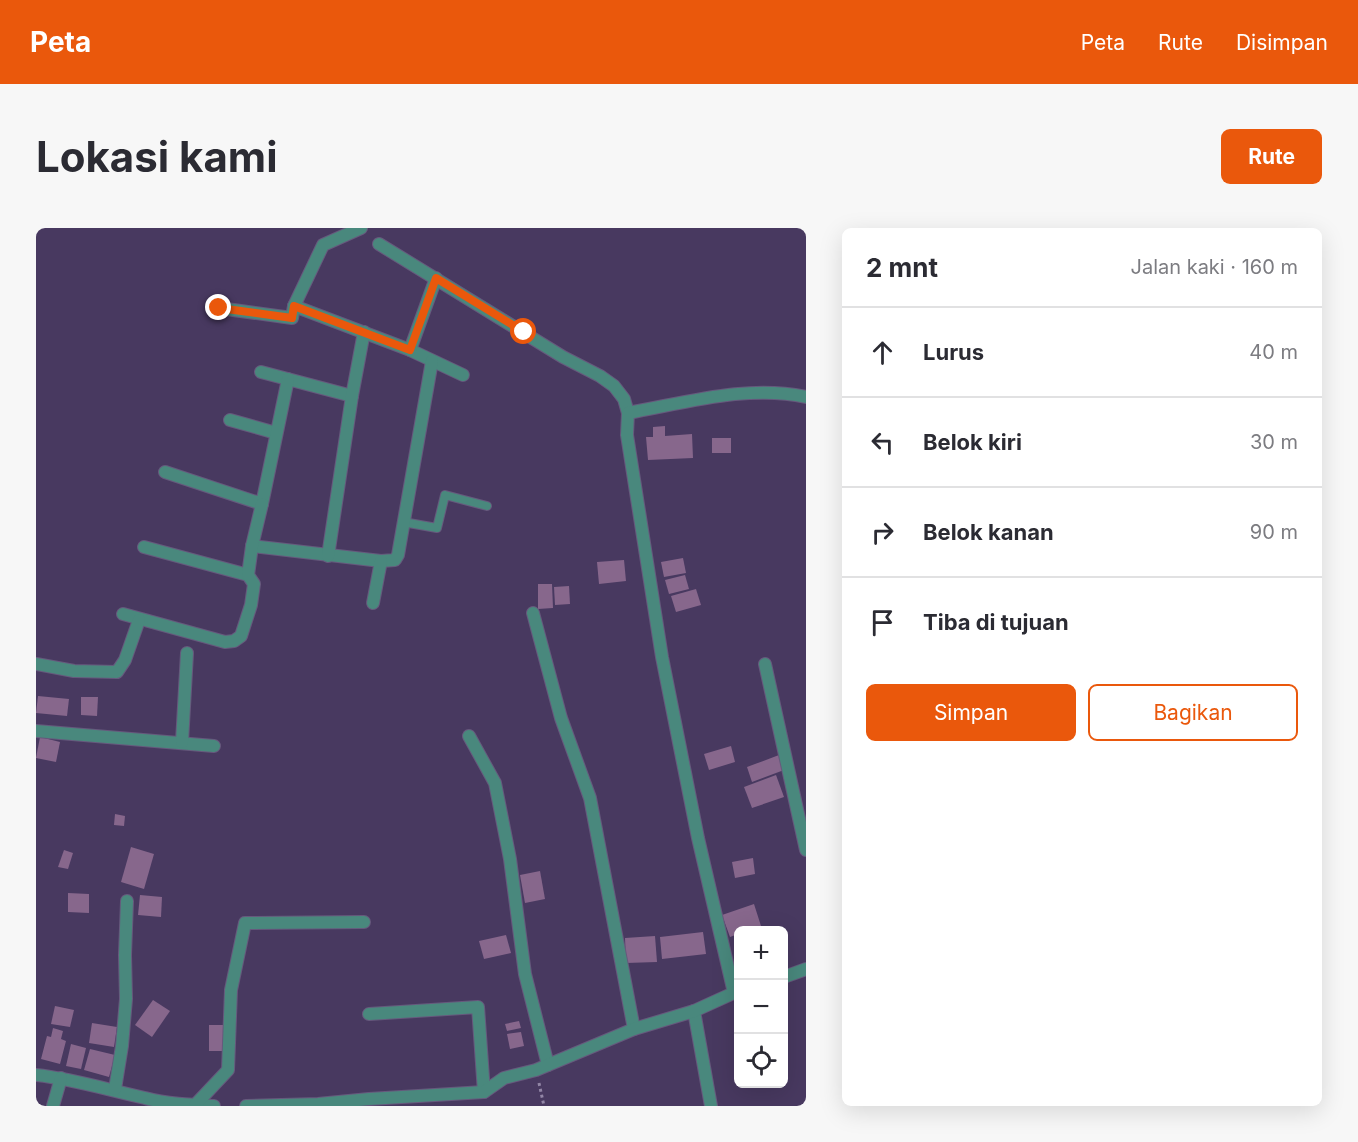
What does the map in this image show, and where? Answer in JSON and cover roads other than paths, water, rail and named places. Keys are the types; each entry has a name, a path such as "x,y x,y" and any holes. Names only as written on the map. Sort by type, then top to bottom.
{"street":[{"path":"219,308 292,318 294,306 323,246 362,228"},
{"path":"379,244 563,357 607,381 624,399 628,413 627,435 662,657 698,838 734,984"},
{"path":"410,350 436,278"},
{"path":"294,306 410,350 463,375"},
{"path":"328,556 364,332"},
{"path":"252,546 328,556 381,561 395,560 398,555 432,362"},
{"path":"261,372 352,396"},
{"path":"248,575 252,546 288,379"},
{"path":"628,413 728,395 787,393 806,397"},
{"path":"230,420 276,433"},
{"path":"165,472 262,504"},
{"path":"123,614 225,642 234,641 241,636 251,605 254,584 248,575 144,547"},
{"path":"374,603 381,561"},
{"path":"533,613 561,718 590,798 634,1029"},
{"path":"36,664 74,671 117,672 125,660 139,620"},
{"path":"182,742 187,653"},
{"path":"765,664 806,850"},
{"path":"36,731 214,746"},
{"path":"469,736 495,783 510,858 525,974 542,1067"},
{"path":"115,1089 126,999 127,902"},
{"path":"195,1105 228,1070 231,990 245,923 364,922"},
{"path":"788,974 806,969"},
{"path":"246,1106 318,1105 484,1092 504,1078 542,1067 634,1029 694,1011 734,993"},
{"path":"369,1014 478,1007 484,1092"},
{"path":"694,1011 711,1106"},
{"path":"36,1075 115,1089 146,1099 214,1106"},
{"path":"53,1106 61,1078"}],"lane":[{"path":"403,522 437,528 445,495 487,506"}]}
